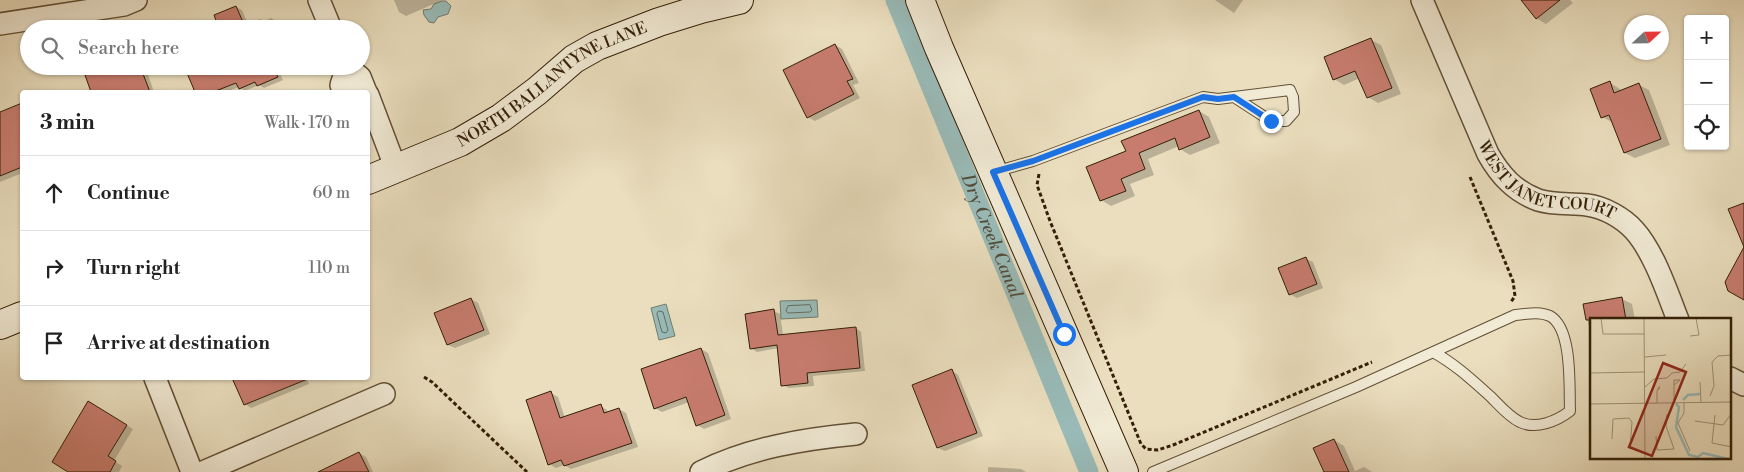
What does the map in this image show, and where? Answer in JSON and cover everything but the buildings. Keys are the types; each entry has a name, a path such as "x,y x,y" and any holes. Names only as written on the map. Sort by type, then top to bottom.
{"main road":[{"name":"NORTH BALLANTYNE LANE","path":"376,172 460,142 501,118 537,91 574,59 597,46 659,22 739,0"},
{"path":"920,0 939,48 1124,472"},
{"path":"0,325 20,317"}],"street":[{"path":"26,20 124,5 136,0"},
{"path":"319,0 327,20"},
{"name":"WEST JANET COURT","path":"1422,0 1488,154 1499,173 1515,188 1538,200 1561,204 1589,205 1613,214 1634,229 1647,248 1677,318"},
{"path":"0,24 20,21"},
{"path":"343,90 341,85 344,75"},
{"path":"357,75 360,77 365,90"},
{"path":"370,120 376,172"},
{"path":"1732,379 1744,385"},
{"path":"156,380 192,472"},
{"path":"203,472 384,394"},
{"path":"701,472 737,457 768,448 818,438 856,434"}],"lane":[{"path":"993,172 1033,161 1203,97 1218,99 1234,97 1290,90 1293,97 1294,112 1286,122 1271,121 1234,97"},
{"path":"1153,472 1356,387 1433,352 1515,315 1538,313 1551,317 1560,329 1567,347 1570,411 1549,423 1536,425 1520,423 1452,363 1433,352"}],"path":[{"path":"1042,166 1037,179 1040,195 1141,444 1146,449 1158,450 1173,445 1372,362"},
{"path":"1470,177 1513,281 1515,296 1507,306"},
{"path":"424,377 439,388 526,472"}],"water":[{"path":"446,1 451,6 448,14 438,17 434,23 429,22 423,10 431,9 434,4"},
{"path":"817,300 818,317 781,319 780,301"},
{"path":"666,304 675,336 659,340 651,308"}],"waterway":[{"name":"Dry Creek Canal","path":"895,0 1089,472"}],"route":[{"path":"1064,334 993,172 1033,161 1203,97 1218,99 1234,97 1271,121"}]}
